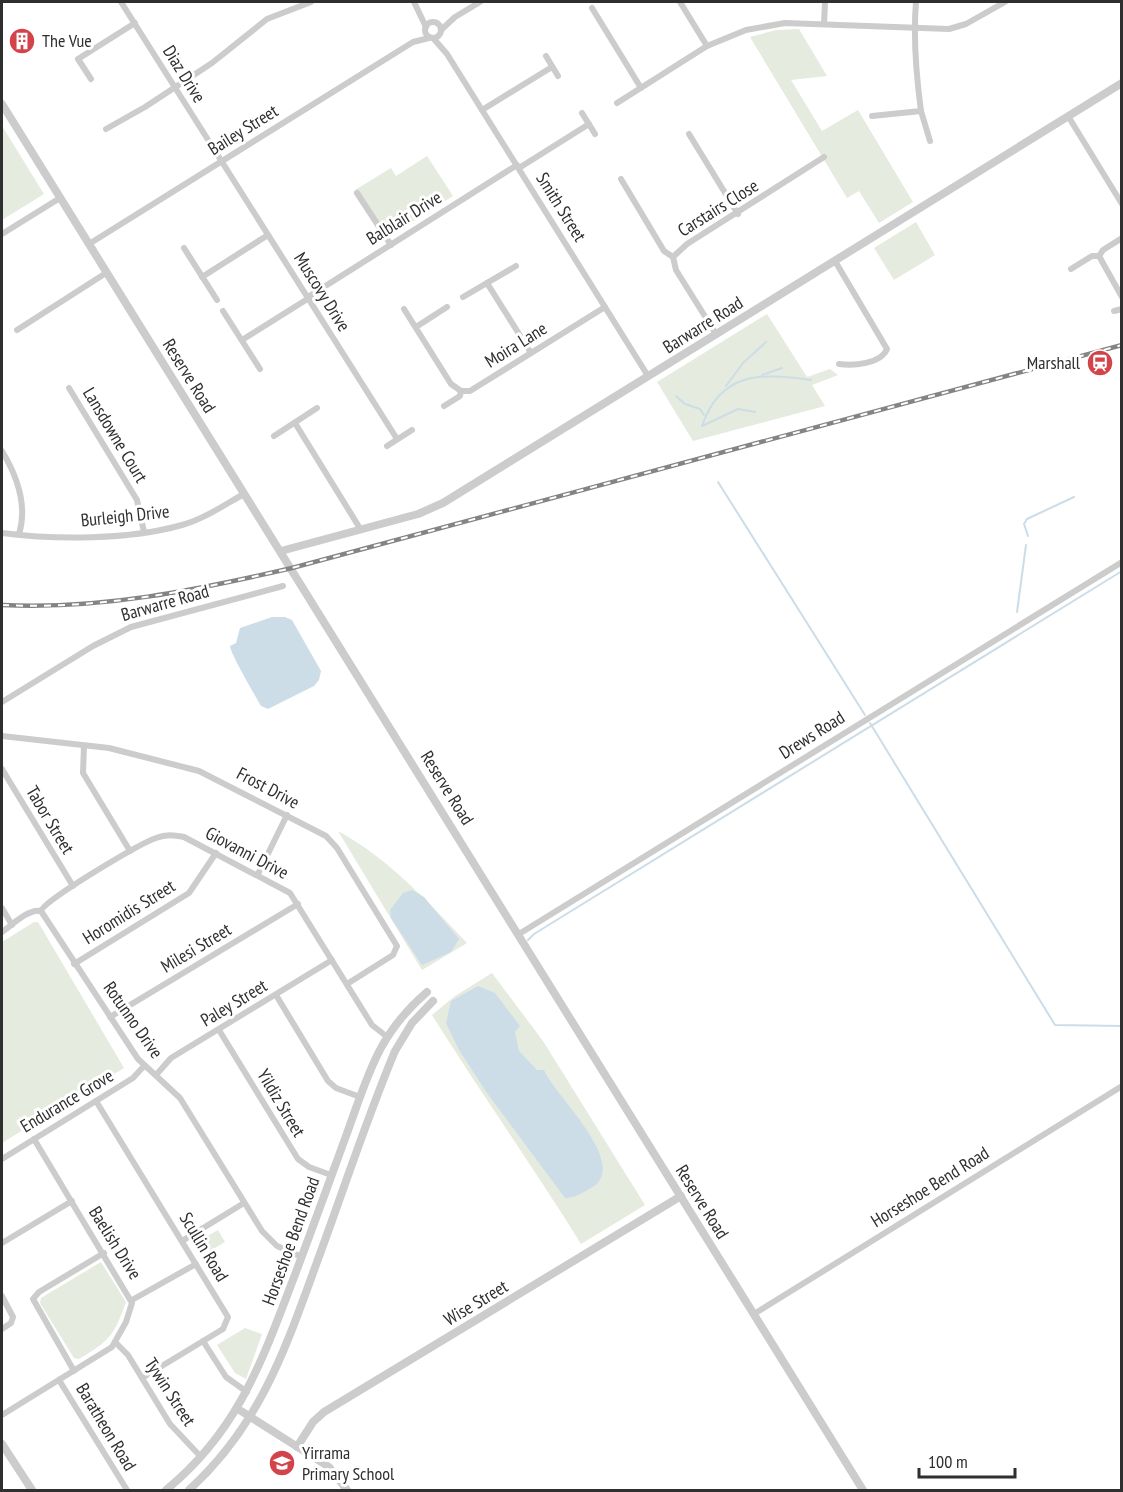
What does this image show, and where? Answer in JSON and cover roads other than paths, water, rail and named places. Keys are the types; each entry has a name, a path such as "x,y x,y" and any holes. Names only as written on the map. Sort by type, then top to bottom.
{"street":[{"name":"Diaz Drive","path":"121,2 222,162"},
{"path":"106,129 218,59 267,20 311,2"},
{"name":"Bailey Street","path":"89,244 413,42 425,28 455,17 480,2"},
{"path":"680,2 707,46"},
{"path":"824,24 825,2"},
{"path":"916,2 915,70 921,111 930,141"},
{"path":"617,103 707,46 758,27 785,23 914,29 957,28 1005,2"},
{"path":"416,4 436,23 441,32"},
{"path":"416,4 431,38"},
{"path":"592,8 640,88"},
{"name":"Bailey Street","path":"413,42 431,38 441,32 455,17"},
{"path":"91,79 78,59 135,23"},
{"name":"Smith Street","path":"441,32 447,54"},
{"name":"Smith Street","path":"431,38 447,54 648,376"},
{"path":"546,56 558,76"},
{"path":"482,110 552,67"},
{"name":"Barwarre Road","path":"281,551 418,514 443,503 1122,83"},
{"name":"Reserve Road","path":"2,104 863,1491"},
{"path":"872,116 921,111"},
{"path":"582,113 594,134"},
{"path":"1068,116 1122,204"},
{"name":"Balblair Drive","path":"242,340 391,245 589,124"},
{"path":"689,134 738,214"},
{"name":"Carstairs Close","path":"716,333 676,270 674,257 687,244 738,214 824,157"},
{"name":"Muscovy Drive","path":"222,162 397,439"},
{"path":"621,179 664,251 674,257"},
{"path":"357,193 391,245"},
{"path":"2,234 60,198"},
{"path":"202,277 268,235"},
{"path":"1099,256 1103,250 1122,238"},
{"path":"184,248 217,300"},
{"path":"1071,269 1092,256 1099,256"},
{"path":"1099,256 1122,297"},
{"path":"835,261 887,350 878,358 856,364 838,364"},
{"path":"463,297 516,266"},
{"path":"17,330 106,273"},
{"path":"487,283 531,353"},
{"path":"416,327 447,307"},
{"name":"Moira Lane","path":"444,406 460,396 461,392 470,391 605,307"},
{"path":"404,309 451,384 461,392"},
{"path":"223,311 260,369"},
{"name":"Lansdowne Court","path":"69,388 137,500 144,532"},
{"path":"274,436 317,408"},
{"path":"295,423 361,530"},
{"path":"387,446 412,430"},
{"path":"2,451 16,479 20,496 22,522 19,534"},
{"name":"Burleigh Drive","path":"2,533 58,537 144,532 181,526 197,520 244,494"},
{"name":"Drews Road","path":"519,934 1122,562"},
{"name":"Barwarre Road","path":"2,702 93,646 131,627 282,586"},
{"name":"Frost Drive","path":"2,736 109,748 205,773 323,834 333,842 397,946 393,955 346,984"},
{"path":"84,746 83,773 130,851"},
{"name":"Tabor Street","path":"2,769 73,886"},
{"path":"258,874 287,815"},
{"name":"Giovanni Drive","path":"41,911 44,904 130,851 155,838 172,834 216,853 287,891 298,904 372,1025 386,1036"},
{"name":"Horomidis Street","path":"74,964 189,893 216,853"},
{"name":"Milesi Street","path":"110,1017 298,904"},
{"path":"2,908 12,925"},
{"path":"2,932 36,910 41,911"},
{"name":"Rotunno Drive","path":"41,911 74,964 144,1066 180,1098 244,1203 270,1240 302,1257"},
{"name":"Paley Street","path":"156,1075 169,1060 332,960"},
{"name":"Horseshoe Bend Road","path":"166,1491 201,1457 238,1409 247,1392 259,1368 360,1097 386,1036 405,1012 427,992"},
{"path":"276,995 328,1081 336,1088 375,1103"},
{"name":"Horseshoe Bend Road","path":"189,1491 212,1468 251,1417 279,1364 399,1044 412,1023 433,1000"},
{"name":"Yildiz Street","path":"219,1030 298,1159 306,1166 331,1175"},
{"path":"386,1036 399,1044"},
{"name":"Endurance Grove","path":"2,1159 133,1078 144,1066"},
{"name":"Horseshoe Bend Road","path":"754,1314 1122,1086"},
{"name":"Scullin Road","path":"96,1101 229,1319 225,1327 142,1378"},
{"name":"Baelish Drive","path":"2,1415 74,1371 115,1342 126,1322 132,1300 34,1139"},
{"name":"Wise Street","path":"297,1447 313,1422 324,1412 681,1196"},
{"path":"2,1244 72,1201"},
{"path":"182,1241 244,1203"},
{"path":"74,1371 33,1299 39,1292 104,1253"},
{"path":"302,1257 317,1263"},
{"path":"132,1300 143,1296 196,1264"},
{"path":"2,1296 13,1317 11,1323 2,1329"},
{"path":"203,1341 224,1374 247,1392"},
{"name":"Tywin Street","path":"115,1342 127,1353 170,1424 201,1457"},
{"name":"Baratheon Road","path":"59,1380 127,1491"},
{"path":"238,1409 333,1470 348,1491"},
{"path":"2,1444 32,1491"},
{"path":"7,1452 25,1491"},
{"path":"201,1457 212,1468"}],"water":[{"path":"272,617 285,617 292,620 321,671 319,680 314,686 268,709 261,706 230,646 236,643 240,628"},
{"path":"412,890 424,897 459,939 451,952 422,965 391,918 390,910 403,893"},
{"path":"478,986 495,993 520,1026 515,1032 519,1051 537,1070 544,1070 597,1147 602,1163 601,1177 591,1188 578,1195 565,1198 487,1093 459,1050 446,1023 451,1001"}],"waterway":[{"path":"726,386 743,363 766,342"},
{"path":"762,375 782,368"},
{"path":"702,426 710,408 720,395 731,386 745,380 776,376 811,380"},
{"path":"676,396 685,404 700,409 704,415"},
{"path":"702,426 738,409 755,412"},
{"path":"718,482 865,715"},
{"path":"1028,536 1024,524 1027,519 1074,497"},
{"path":"1017,612 1026,545"},
{"path":"528,940 534,934 1122,571"},
{"path":"870,723 1055,1025 1122,1026"}],"railway":[{"path":"2,605 75,604 148,597 292,568 1122,345"}],"place":[{"name":"The Vue","path":"22,41"},
{"name":"Marshall","path":"1100,363"},
{"name":"Yirrama Primary School","path":"282,1463"}]}
